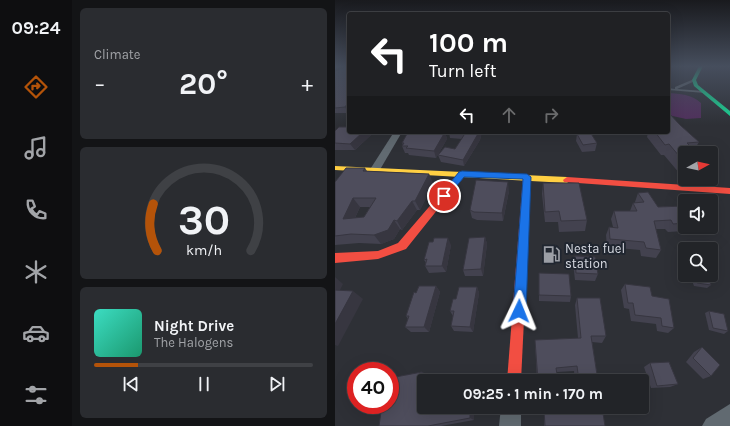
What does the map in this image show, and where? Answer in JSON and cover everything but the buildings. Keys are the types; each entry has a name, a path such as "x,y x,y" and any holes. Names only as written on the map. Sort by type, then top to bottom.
{"street":[{"path":"696,86 730,114"},
{"path":"374,171 397,134"},
{"path":"335,168 527,177 730,191"},
{"path":"335,258 373,256 396,250 402,246 462,174"},
{"path":"515,374 519,325 523,227 527,177"},
{"path":"510,426 511,414"},
{"path":"713,426 730,414"}],"lane":[{"path":"670,89 681,86"},
{"path":"670,89 703,92"}],"shaded area":[{"path":"670,93 686,95 701,103 701,118 686,119 670,115"}],"traffic: fast":[{"path":"696,86 730,114"}],"traffic: slow":[{"path":"335,168 567,180"}],"traffic: jam":[{"path":"335,258 378,255 402,246 462,174"},
{"path":"514,374 527,177"},
{"path":"567,180 730,191"}],"place":[{"name":"Nesta fuel station","path":"552,255"}],"route":[{"path":"444,196 462,174 527,177 519,311"}]}
